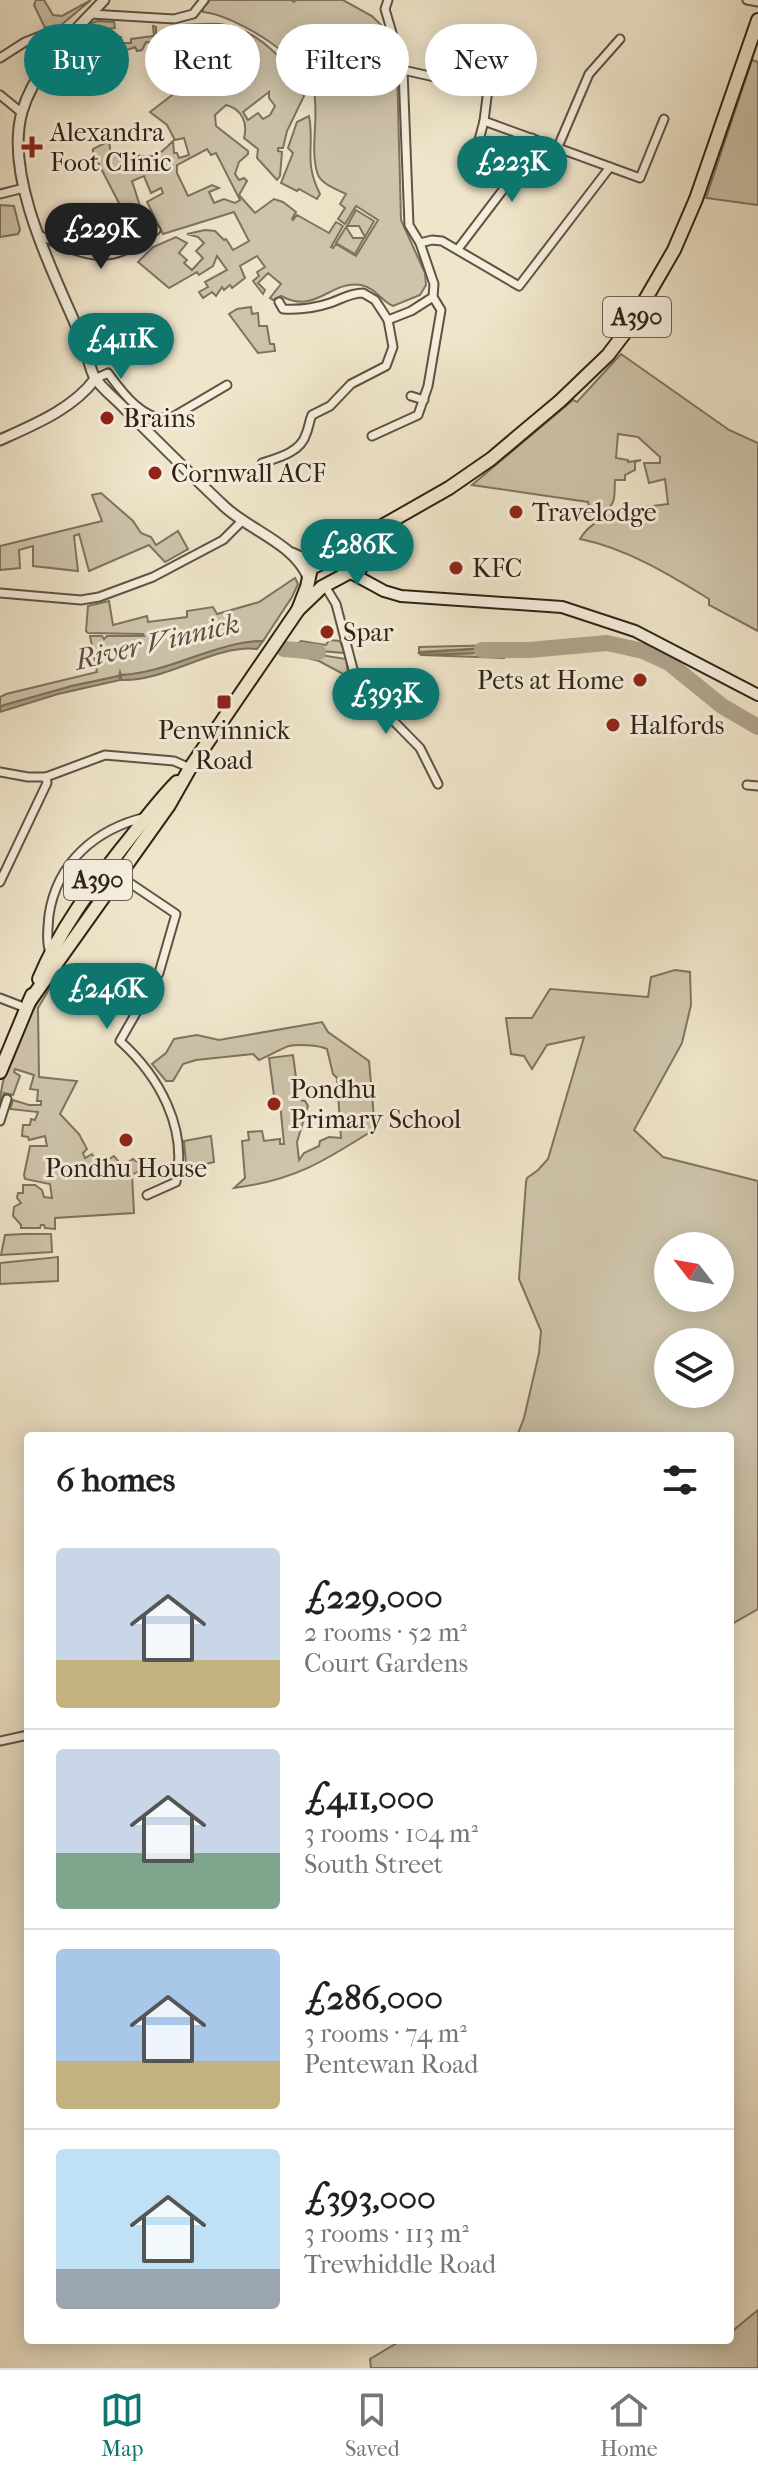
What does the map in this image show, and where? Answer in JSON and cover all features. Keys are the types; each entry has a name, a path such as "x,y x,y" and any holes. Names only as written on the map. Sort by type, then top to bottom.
{"highway":[{"name":"A390","path":"318,564 347,552 377,529 449,488 529,428 608,355 630,326 674,250 696,199 758,20"},
{"name":"A390","path":"364,561 378,537 393,522"},
{"path":"357,550 364,561 359,571 351,572 342,565 347,552 357,550"},
{"path":"318,564 328,569 331,576 325,585 314,586 308,579 309,570 318,564"},
{"name":"A390","path":"0,1072 50,953 78,909 169,805 189,769 298,610 325,585 351,572"},
{"name":"A390","path":"298,610 308,579"},
{"name":"A390","path":"27,1005 147,817 189,769"}],"main road":[{"path":"364,561 372,578 384,591"},
{"path":"351,572 384,591 418,598 562,607 645,636 758,695"}],"street":[{"path":"104,0 50,60 22,113 18,146 24,188 61,295 84,344 95,379 156,442 242,521 292,553 318,564"},
{"path":"91,14 174,19 193,14 204,0"},
{"path":"388,0 385,9 389,24"},
{"path":"747,0 758,2"},
{"path":"557,149 589,74 620,39"},
{"path":"0,58 24,43"},
{"path":"0,95 22,113"},
{"path":"372,436 418,415 424,400 441,310 433,297 434,284 420,243 409,225 404,96"},
{"path":"478,144 487,96"},
{"path":"484,121 640,178 664,119"},
{"path":"458,249 515,174 532,138"},
{"path":"420,243 438,239 519,286 610,167"},
{"path":"0,194 24,188"},
{"path":"39,235 76,252 97,256 120,253 156,230"},
{"path":"262,463 283,456 299,445 306,437 312,415 330,406 351,384 386,366 393,347 388,320 375,300 363,293 309,308 281,309"},
{"path":"388,320 411,311 433,297"},
{"path":"0,440 67,406 95,379 108,373 130,399 149,415 163,419 171,418 227,385"},
{"path":"411,396 424,400"},
{"path":"0,593 81,600 99,597 153,577 223,540 242,521"},
{"path":"292,553 308,579"},
{"path":"325,585 336,604 349,661 362,689 420,748 438,784"},
{"path":"0,772 46,777 105,755 174,761 189,769"},
{"path":"0,882 47,783 46,777"},
{"path":"747,785 758,786"},
{"path":"50,953 48,925 51,906 67,866 104,832 121,823 147,817"},
{"path":"113,871 176,914 159,973 120,1041 142,1062 160,1088 173,1118 180,1155 176,1182 147,1195"},
{"path":"0,998 27,1005"},
{"path":"0,1121 7,1099"},
{"path":"0,1741 24,1736"}],"shaded area":[{"path":"36,0 44,0 53,15 62,16 91,0 62,24 43,24 34,5"},
{"path":"210,0 343,0 380,24 276,24 276,47 260,36 260,24 239,24 203,12"},
{"path":"97,21 114,24 90,24"},
{"path":"145,37 142,50 137,51 135,47 129,49 131,39"},
{"path":"260,40 276,54 276,96 304,96 287,131 283,148 278,148 282,152 277,180 257,158 258,149 244,138 244,122 240,113 226,105 215,115 216,126 248,151 239,162 235,174 239,180 244,178 247,181 239,195 255,213 274,199 296,212 293,220 297,215 329,233 336,222 343,226 331,247 336,244 356,256 378,220 356,206 345,224 338,219 345,208 340,204 346,194 325,183 317,172 314,153 314,96 398,96 401,220 425,273 426,285 420,295 393,306 366,287 350,285 304,302 281,296 273,300 270,298 281,284 268,273 258,283 265,290 263,294 253,281 259,276 257,272 265,267 257,256 240,266 245,278 232,288 230,285 224,290 222,287 216,296 212,292 203,298 199,292 208,287 205,282 227,270 217,256 213,266 169,288 138,262 153,247 176,237 187,243 179,253 192,270 203,258 196,251 204,243 198,237 187,234 205,230 215,231 226,239 233,250 249,241 234,212 163,234 147,202 163,193 161,188 151,193 144,176 132,181 140,206 128,212 120,205 93,149 109,141 111,155 126,151 129,154 153,156 173,141 174,153 179,158 189,155 184,138 175,140 167,125 150,112 171,96 260,96","holes":["269,92 275,106 270,115 263,119 258,113 248,120 243,112","207,149 211,155 216,153 240,200 235,203 224,199 214,203 209,192 219,188 212,185 188,196 177,173 177,165"]},
{"path":"752,60 758,62 758,205 706,198"},
{"path":"309,116 312,172 320,194 317,199 281,183 293,153 288,148 297,122"},
{"path":"0,205 14,206 20,230 18,234 0,237"},
{"path":"356,210 374,221 365,237 359,226 347,226"},
{"path":"346,227 353,238 364,238 355,254 336,243"},
{"path":"251,307 252,314 258,313 259,326 267,326 270,344 274,344 275,351 258,353 229,314"},
{"path":"621,354 729,430 758,443 758,631 709,605 709,599 647,563 580,539 587,529 608,516 668,504 665,479 649,483 644,463 660,463 660,457 638,437 618,434 616,458 628,462 641,460 635,462 635,470 625,475 625,480 615,480 610,507 606,510 599,507 591,518 588,502 472,485 573,400 577,402"},
{"path":"101,493 156,545 178,531 188,549 165,562 149,545 89,571 79,534 74,536 78,571 33,566 33,546 19,550 20,568 0,570 0,546 102,521 92,495"},
{"path":"295,578 298,584 292,597 263,641 227,646 139,673 121,675 120,672 119,676 0,707 0,697 6,694 97,672 90,636 102,636 104,639 107,636 144,636 88,633 88,606 109,601 113,625 147,616 148,622 187,617 187,611 213,607 217,614 259,602"},
{"path":"329,640 340,641 345,653 296,649 301,641 326,645"},
{"path":"263,641 257,649 224,652 155,675 121,680 121,675 157,669 227,646"},
{"path":"419,647 502,647 419,652"},
{"path":"502,647 503,652 419,653"},
{"path":"296,651 346,659 348,672 345,675 319,661 296,655"},
{"path":"503,652 504,658 421,655"},
{"path":"119,676 120,680 58,694 0,712 0,707 4,705"},
{"path":"87,925 38,1008 39,1077 77,1081 60,1114 79,1134 87,1149 83,1153 85,1158 92,1154 99,1165 114,1156 122,1166 133,1159 139,1163 139,1171 132,1175 134,1213 55,1218 55,1229 45,1228 44,1225 40,1228 21,1228 13,1216 14,1207 21,1203 17,1198 18,1193 23,1193 23,1185 35,1185 42,1190 44,1197 52,1198 50,1184 25,1179 24,1175 30,1146 47,1146 45,1136 29,1140 22,1136 23,1125 30,1125 38,1112 10,1109 13,1100 41,1105 41,1101 37,1101 38,1090 30,1089 34,1075 15,1069 14,1072 20,1076 13,1095 4,1093 0,1106 2,1084 19,1036"},
{"path":"675,970 690,972 691,1005 682,1043 634,1130 663,1157 758,1181 758,1609 734,1623 734,1432 519,1432 539,1353 541,1331 519,1279 526,1182 548,1159 584,1037 547,1045 532,1069 524,1056 511,1054 506,1018 532,1018 550,989 648,997 651,977"},
{"path":"322,1022 328,1032 369,1061 375,1129 292,1175 234,1188 245,1178 242,1141 249,1140 248,1132 262,1131 264,1141 280,1139 280,1144 284,1144 280,1103 275,1103 269,1058 293,1055 299,1100 305,1101 308,1106 297,1142 299,1160 304,1153 319,1146 320,1141 329,1137 341,1138 337,1078 333,1074 327,1049 293,1045 259,1060 253,1054 196,1060 183,1064 173,1081 166,1081 152,1064 166,1053 174,1039 197,1035 219,1040"},
{"path":"211,1136 214,1162 191,1168 186,1163 184,1141"},
{"path":"51,1234 52,1252 1,1255 5,1235"},
{"path":"58,1257 58,1281 0,1284 0,1263"},
{"path":"758,2310 758,2368 371,2368 370,2359 395,2344 734,2344 734,2330"}],"waterway":[{"name":"River Vinnick","path":"482,650 529,650 607,643 643,651 669,663 722,706 758,727"},
{"name":"River Vinnick","path":"284,649 318,652"}],"place":[{"name":"Alexandra Foot Clinic","path":"32,147"},
{"name":"Brains","path":"107,418"},
{"name":"Cornwall ACF","path":"155,473"},
{"name":"Travelodge","path":"516,512"},
{"name":"KFC","path":"456,568"},
{"name":"Spar","path":"327,632"},
{"name":"Pets at Home","path":"640,680"},
{"name":"Penwinnick Road","path":"224,702"},
{"name":"Halfords","path":"613,725"},
{"name":"Pondhu Primary School","path":"274,1104"},
{"name":"Pondhu House","path":"126,1140"}]}
